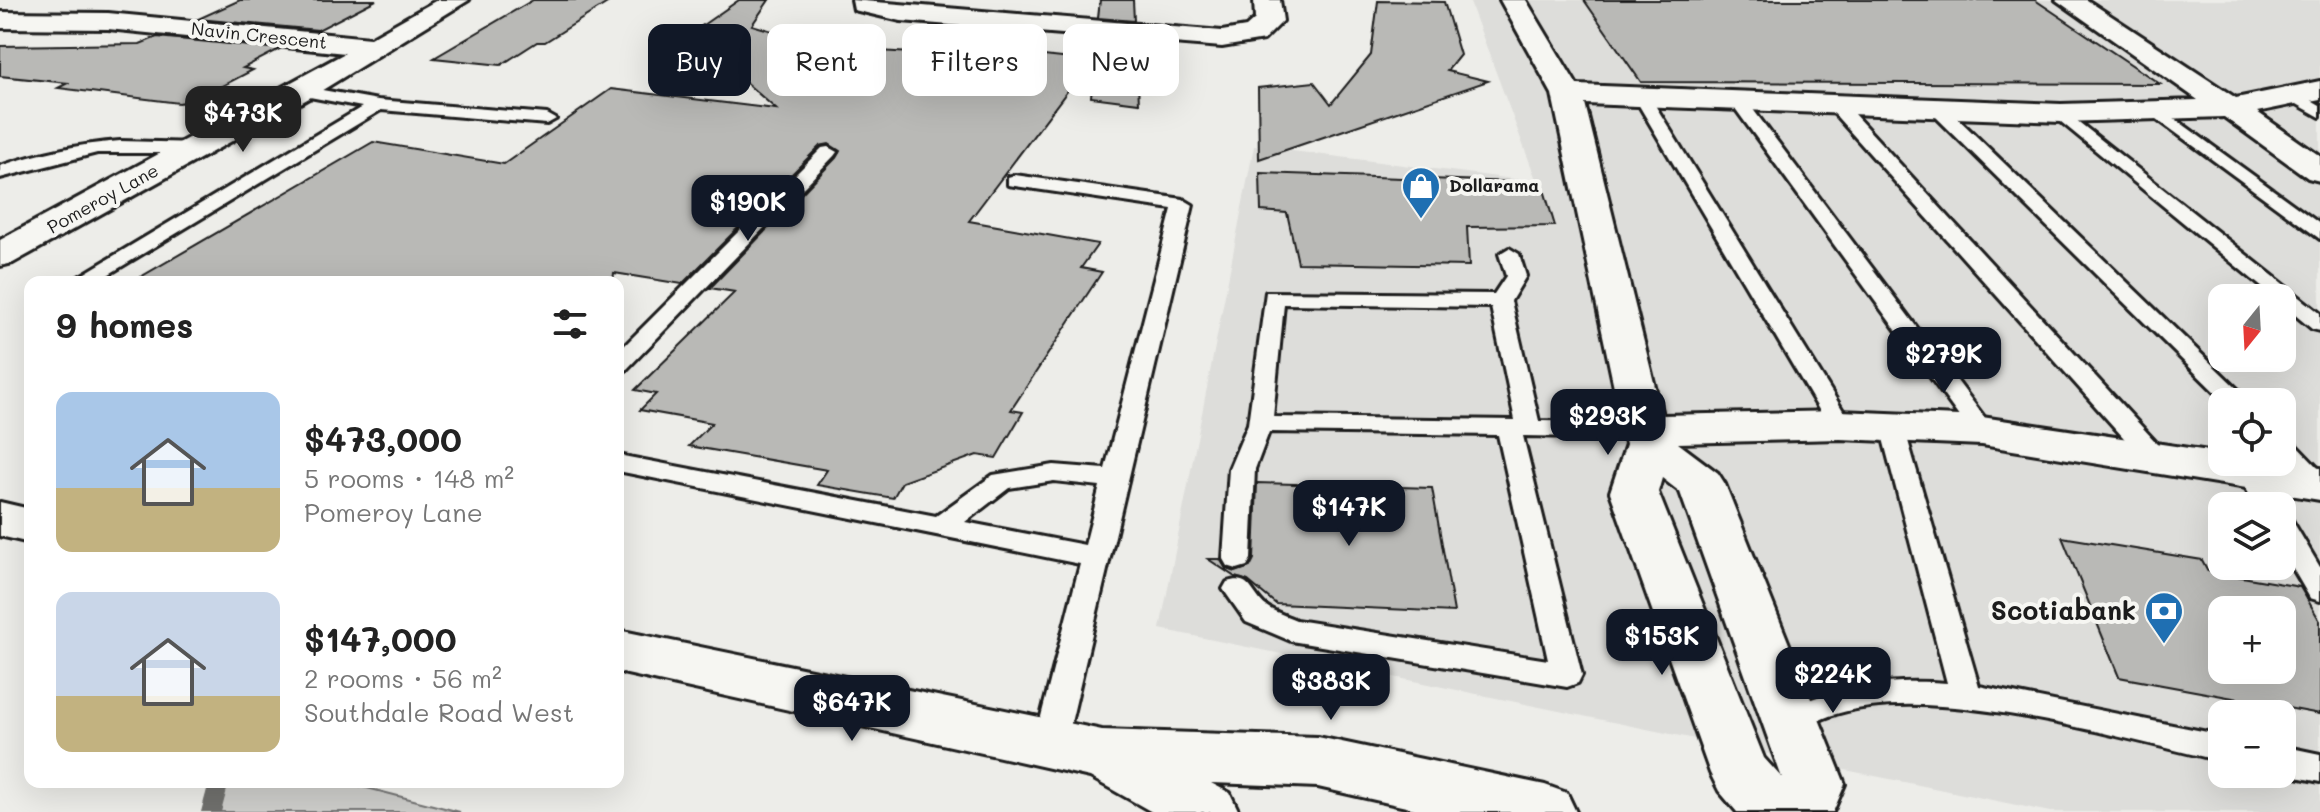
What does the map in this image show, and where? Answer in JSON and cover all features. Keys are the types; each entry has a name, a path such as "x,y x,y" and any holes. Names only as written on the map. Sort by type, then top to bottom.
{"street":[{"name":"Pomeroy Lane","path":"0,255 300,91 456,0"},
{"path":"865,0 863,4 878,10 901,13 1222,39 1254,34 1269,21 1267,0"},
{"path":"1513,0 1567,94 1646,437 1634,492 1740,773 1775,812"},
{"path":"2069,0 2320,171"},
{"name":"Navin Crescent","path":"0,20 108,21 373,47"},
{"path":"1567,94 2061,113 2231,108 2307,92"},
{"path":"1646,437 1840,425 1982,431 2208,466"},
{"path":"1646,437 1701,484 1815,784 1802,812"},
{"path":"2272,476 2319,485"},
{"path":"0,519 24,525"},
{"path":"624,652 1076,750 1318,762 1545,812"},
{"path":"1076,750 1208,812"}],"lane":[{"path":"300,91 378,105 547,119"},
{"path":"2307,92 2320,112"},
{"path":"1642,97 1840,425"},
{"path":"1737,100 1982,431"},
{"path":"91,276 378,105"},
{"path":"1836,105 2157,459"},
{"path":"1939,110 2225,388"},
{"path":"2159,112 2320,233"},
{"path":"2061,113 2320,324"},
{"path":"0,172 49,155 92,146 133,142 197,148"},
{"path":"624,359 828,152"},
{"path":"1015,181 1183,205 1096,557 1076,750"},
{"path":"1237,589 1256,614 1291,630 1567,675 1519,428 1500,301 1516,276 1509,254"},
{"path":"1237,559 1242,469 1260,424 1274,297 1500,301"},
{"path":"1260,424 1519,428 1646,437"},
{"path":"1892,427 1966,696"},
{"path":"624,464 1096,557"},
{"path":"941,526 1002,481 1054,473 1115,479"},
{"path":"2296,551 2320,591"},
{"path":"1791,720 1837,700 1886,695 1966,696 2208,745"},
{"path":"2296,763 2320,768"}],"shaded area":[{"path":"1469,0 2320,0 2320,812 2050,812 1160,629 1254,146 1537,182"},
{"path":"209,788 367,788 460,812 212,812"}],"building":[{"path":"240,0 376,0 318,30 198,19"},
{"path":"533,0 612,0 501,65 434,58"},
{"path":"739,0 769,0 752,25 767,29 767,96 886,96 886,51 902,52 902,96 1047,96 1047,56 1063,58 1064,96 969,221 1098,244 1081,268 1102,272 1011,410 1023,412 996,458 977,455 902,482 893,498 817,485 827,470 689,446 712,423 640,410 656,394 635,390 735,292 710,288 836,158 840,151 829,144 820,146 682,284 614,273 614,276 142,276 373,142 504,164 611,89 648,93 648,96 776,109 751,87 751,24 704,24"},
{"path":"1100,0 1133,0 1134,21 1098,18"},
{"path":"1584,0 2035,0 2160,84 1641,82"},
{"path":"1378,1 1444,2 1460,55 1447,71 1488,81 1259,159 1258,88 1314,82 1331,104 1371,55"},
{"path":"157,37 280,49 243,68 253,70 195,100 179,103 58,88 68,83 0,76 0,46 140,44"},
{"path":"1139,96 1139,103 1091,97"},
{"name":"Dollarama","path":"1260,173 1542,183 1555,226 1467,227 1469,266 1298,263 1287,213 1261,211"},
{"path":"1257,483 1432,488 1454,612 1276,604 1248,581 1235,577 1208,559 1220,559 1226,569 1236,572 1250,567 1254,559"},
{"name":"Scotiabank","path":"2062,537 2202,560 2208,571 2208,580 2260,580 2300,587 2320,621 2320,714 2296,710 2296,700 2244,700 2119,677"}],"waterway":[{"path":"211,812 217,788"}],"place":[{"name":"Dollarama","path":"1421,220"},
{"name":"Scotiabank","path":"2164,645"}]}
